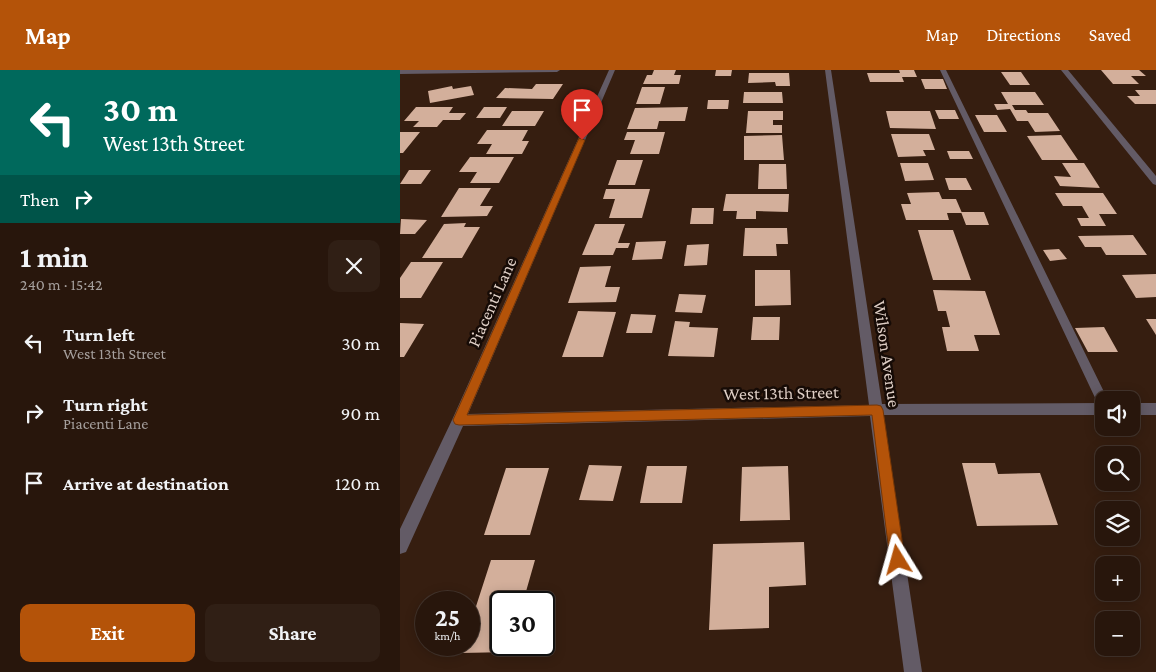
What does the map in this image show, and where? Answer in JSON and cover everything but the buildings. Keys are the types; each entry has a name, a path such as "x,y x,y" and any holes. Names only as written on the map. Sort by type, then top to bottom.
{"street":[{"path":"400,72 557,70"},
{"name":"Piacenti Lane","path":"400,546 459,420 612,70"},
{"name":"Wilson Avenue","path":"828,70 913,672"},
{"path":"1064,70 1156,182"},
{"path":"400,80 408,72"},
{"name":"West 13th Street","path":"459,420 877,410 1095,409"},
{"path":"1140,409 1156,409"}],"lane":[{"path":"943,70 1098,391"}],"route":[{"path":"582,140 459,420 877,410 898,560"}]}
